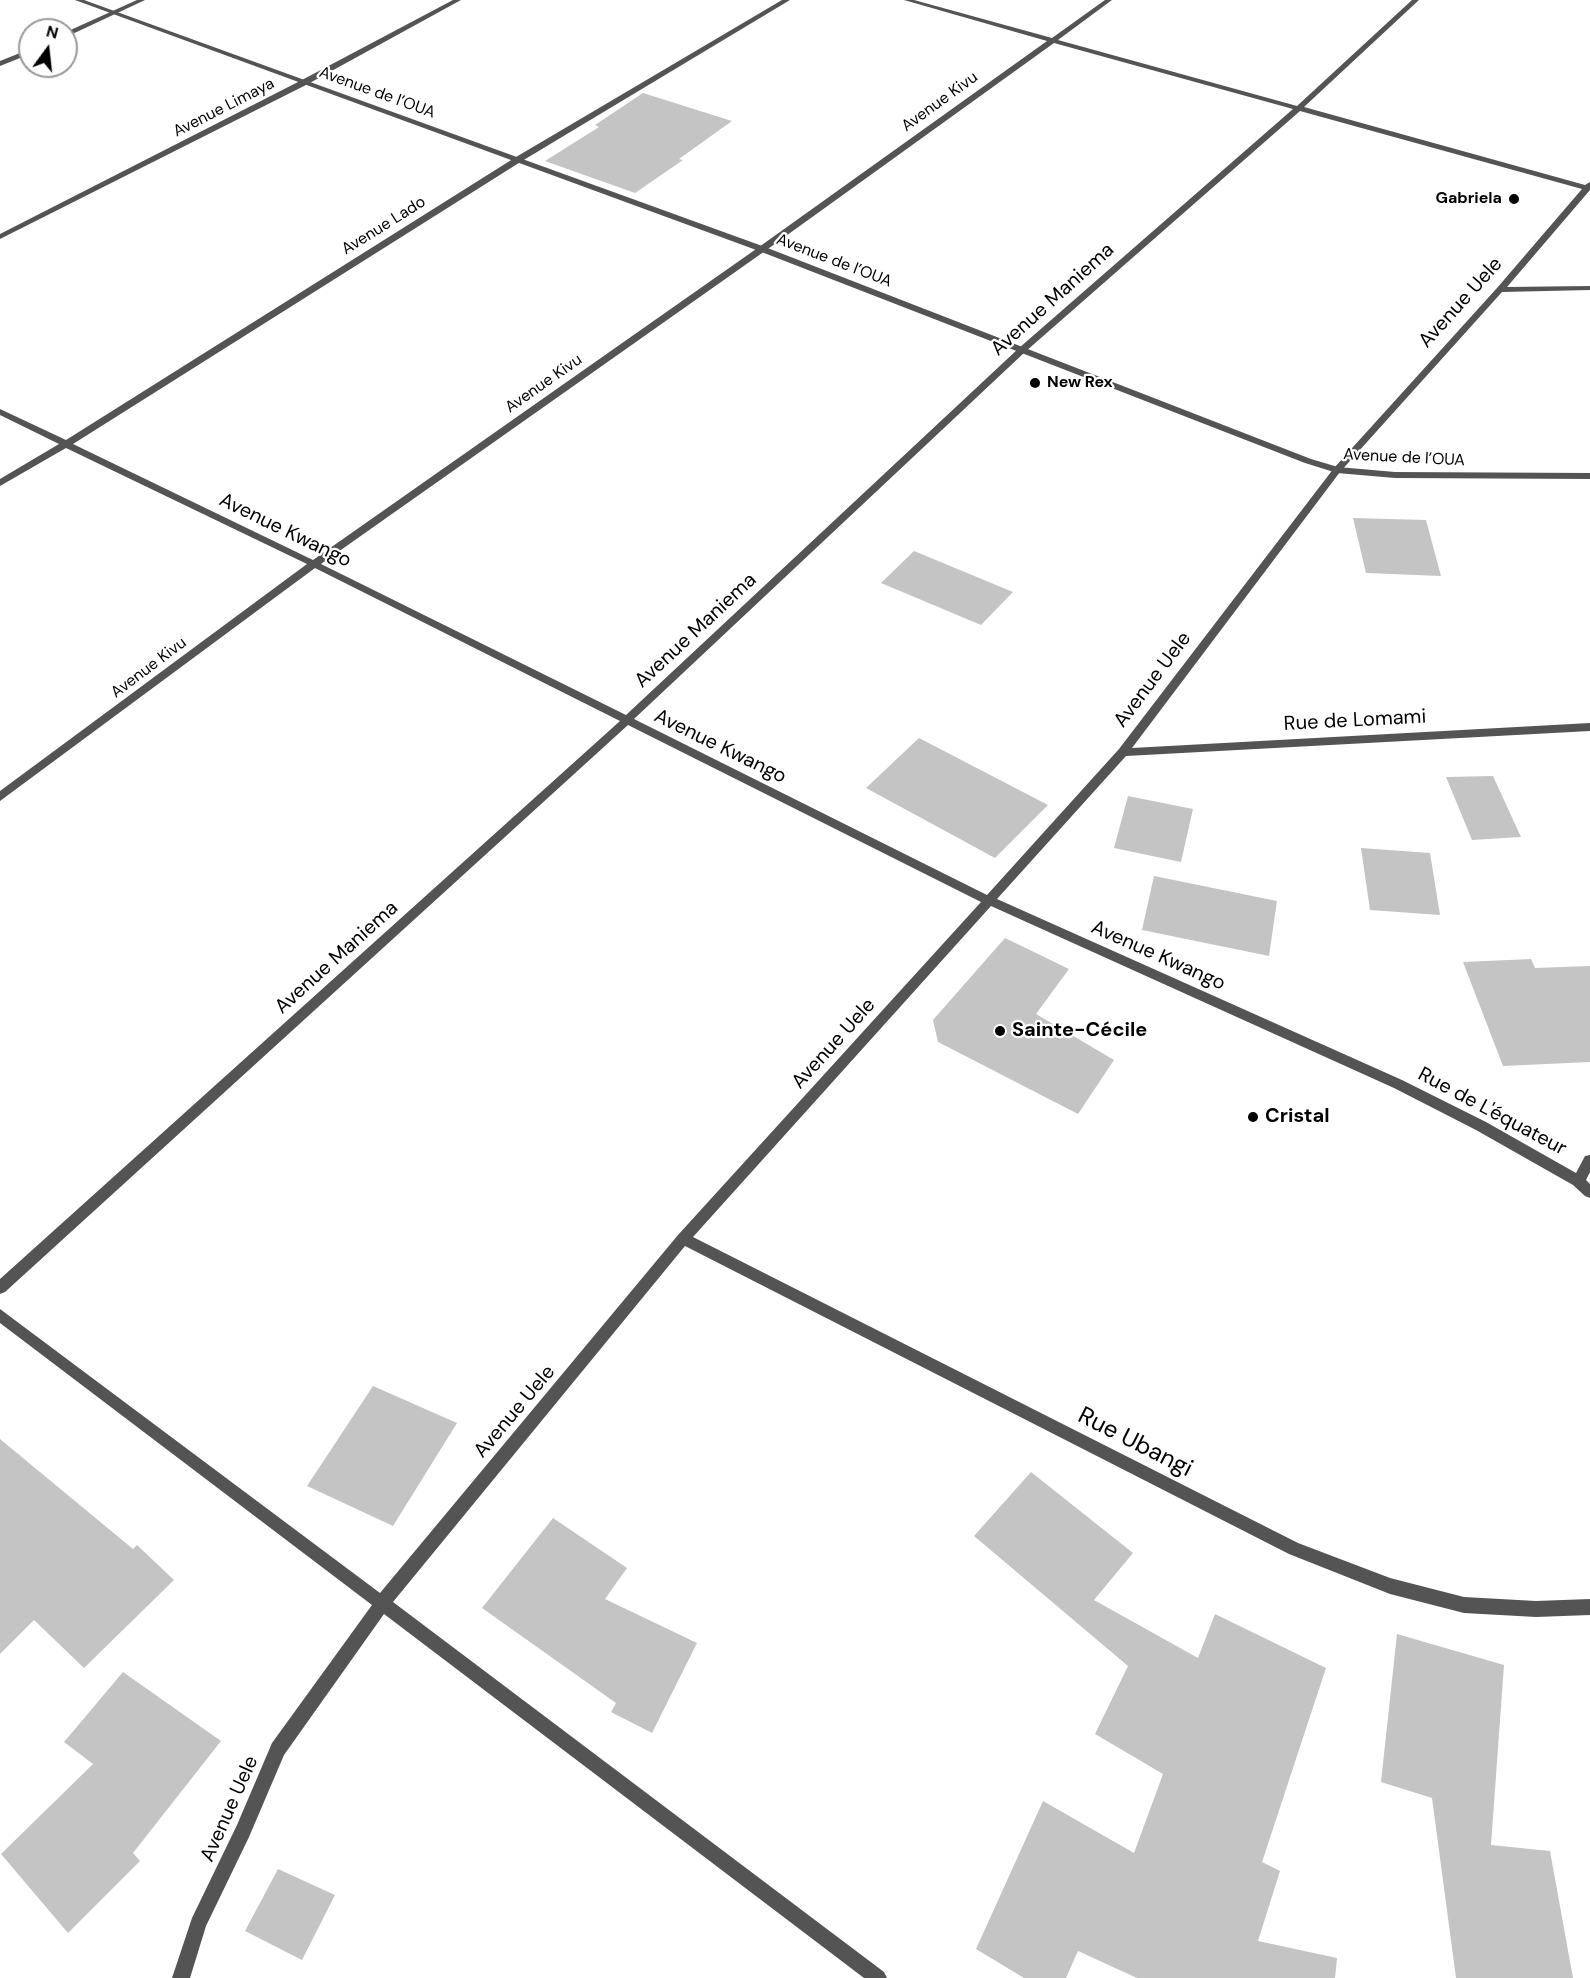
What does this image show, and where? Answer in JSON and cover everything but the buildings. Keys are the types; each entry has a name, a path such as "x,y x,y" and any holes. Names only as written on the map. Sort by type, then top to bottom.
{"street":[{"name":"Avenue de l’OUA","path":"78,0 762,249 1277,450 1337,470 1395,475 1590,476"},
{"path":"78,30 142,0"},
{"name":"Avenue Limaya","path":"0,237 458,0"},
{"name":"Avenue Lado","path":"0,483 66,444 519,159 788,0"},
{"path":"907,0 1589,186"},
{"name":"Avenue Kivu","path":"0,797 314,564 762,249 1109,0"},
{"name":"Avenue Maniema","path":"0,1288 626,721 1022,350 1299,108 1416,0"},
{"path":"0,64 18,56"},
{"name":"Avenue Uele","path":"182,1978 198,1924 243,1831 278,1749 383,1602 683,1239 1123,752 1337,470 1500,290 1589,186"},
{"path":"1500,290 1590,288"},
{"name":"Avenue Kwango","path":"0,412 314,564 990,901 1398,1084"},
{"name":"Rue de Lomami","path":"1123,752 1590,727"},
{"name":"Rue de L'équateur","path":"1398,1084 1481,1126 1578,1181 1590,1160"},
{"path":"1578,1181 1590,1191"},
{"name":"Rue Ubangi","path":"683,1239 1294,1549 1390,1586 1464,1605 1536,1609 1590,1607"},
{"path":"0,1315 878,1978"}],"place":[{"name":"Gabriela","path":"1514,199"},
{"name":"New Rex","path":"1035,383"},
{"name":"Sainte-Cécile","path":"1000,1031"},
{"name":"Cristal","path":"1253,1117"}]}
